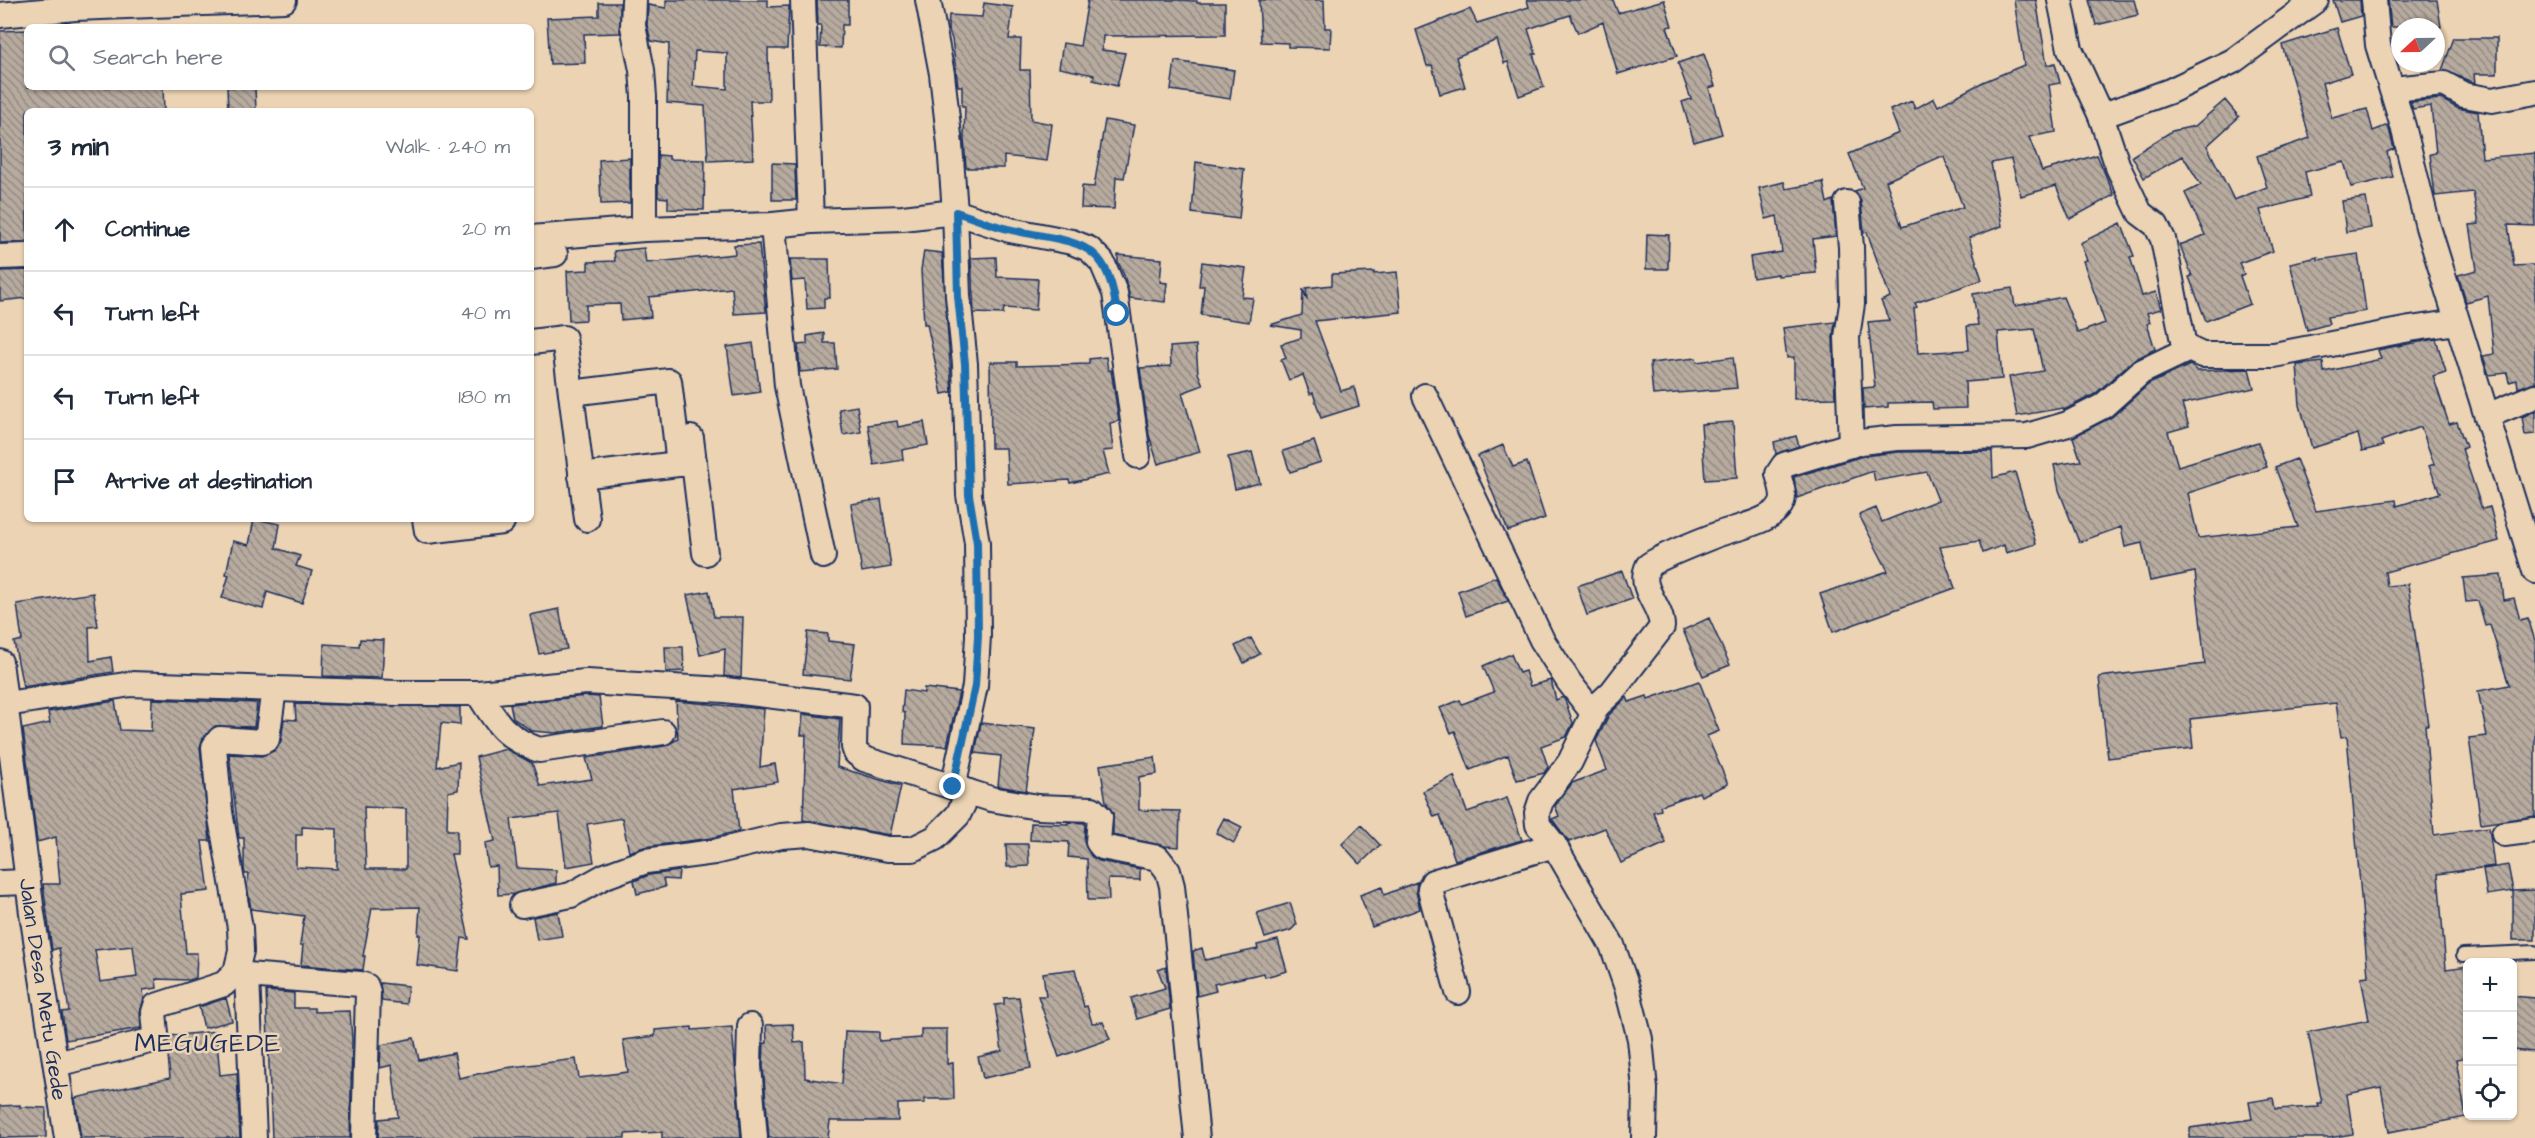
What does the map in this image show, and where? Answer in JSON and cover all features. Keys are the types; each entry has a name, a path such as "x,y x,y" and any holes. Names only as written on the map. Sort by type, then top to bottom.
{"street":[{"path":"0,15 74,4 284,0"},
{"path":"634,0 633,26 642,70 644,97 644,229"},
{"path":"803,0 811,221"},
{"path":"522,905 571,895 605,876 646,861 714,852 781,836 809,834 888,849 913,849 935,837 958,815 975,686 978,636 977,543 969,495 966,385 958,296 956,212 942,74 928,0"},
{"path":"2060,0 2070,49 2101,116 2118,167 2140,213 2156,225 2163,239 2184,341 2189,349 2202,355 2274,355 2457,322"},
{"path":"2101,116 2170,91 2233,61 2316,0"},
{"path":"2374,0 2378,45 2403,126 2428,227 2487,416 2526,512 2535,571"},
{"path":"2392,89 2444,84 2464,95 2492,100 2535,92"},
{"path":"1847,203 1851,247 1852,304 1847,337 1851,445"},
{"path":"534,238 644,229 903,218 956,212 1010,230 1072,242 1089,249 1102,262 1114,294 1138,456"},
{"path":"773,225 787,386 823,556"},
{"path":"534,257 555,254"},
{"path":"0,257 24,256"},
{"path":"534,342 564,338 586,519"},
{"path":"1644,1138 1646,1089 1640,1039 1627,988 1612,945 1554,844 1538,825 1538,813 1541,801 1570,762 1593,713 1662,627 1660,615 1647,590 1644,577 1651,563 1716,535 1761,520 1781,505 1783,495 1778,474 1784,465 1851,445 1897,438 2026,436 2058,427 2103,406 2141,372 2189,349"},
{"path":"571,393 669,381 676,439 687,463 705,553"},
{"path":"1425,396 1542,640 1569,682 1593,713"},
{"path":"2487,416 2535,396"},
{"path":"581,476 687,463"},
{"path":"426,522 427,531 502,522"},
{"name":"Jalan Desa Metu Gede","path":"0,672 7,704 27,882 67,1138"},
{"path":"7,704 131,684 397,693 478,693 586,682 725,690 855,706 854,747 858,755 991,799 1038,807 1092,809 1100,817 1098,842 1101,847 1158,858 1168,871 1172,886 1197,1138"},
{"path":"254,1138 240,928 220,812 214,747 220,739 265,740 274,688"},
{"path":"478,693 502,729 521,744 539,750 663,732"},
{"path":"2504,834 2535,830"},
{"path":"1458,992 1430,888 1433,882 1554,844"},
{"path":"0,884 27,882"},
{"path":"56,1064 150,1041 156,1034 154,1012 156,1006 224,984 242,974 360,984 366,986 368,992 364,1138"},
{"path":"750,1026 749,1066 755,1138"}],"lane":[{"path":"2463,955 2535,952"}],"building":[{"path":"666,0 768,0 768,7 789,6 787,49 768,49 769,101 750,101 753,159 708,161 705,106 667,103 669,44 651,41 647,25 648,5 666,8","holes":["695,51 727,53 727,89 693,86"]},
{"path":"817,0 848,0 848,25 842,25 841,48 820,47 821,25 818,25"},
{"path":"1088,0 1175,0 1225,3 1225,35 1103,36 1102,50 1125,53 1117,86 1093,80 1094,75 1059,68 1063,43 1080,46"},
{"path":"1259,0 1324,0 1325,28 1331,28 1330,48 1288,47 1288,43 1261,42"},
{"path":"1527,0 1613,0 1618,13 1664,0 1672,26 1667,27 1677,56 1618,74 1603,22 1578,33 1570,15 1528,29 1536,54 1533,54 1544,87 1519,96 1508,62 1504,63 1497,40 1456,57 1465,87 1440,94 1432,65 1427,66 1416,30 1470,9 1477,23 1529,7"},
{"path":"2014,0 2036,0 2047,65 2055,63 2060,83 2049,85 2056,132 2029,137 2042,171 2097,155 2114,195 2070,219 2056,186 2021,196 2011,159 1991,163 2002,226 1969,238 1982,280 1915,303 1918,353 1969,350 1967,326 1978,325 1973,294 2012,288 2015,306 2063,297 2078,333 2105,323 2083,261 2087,260 2080,243 2121,223 2134,256 2130,257 2142,296 2156,292 2161,309 2147,313 2150,322 2147,324 2155,349 2132,361 2095,394 2064,410 2063,408 2017,416 2009,377 2043,371 2034,329 1998,332 2002,379 1965,382 1966,408 1933,409 1932,402 1888,403 1888,407 1864,409 1863,388 1875,387 1868,322 1889,320 1881,301 1890,297 1867,232 1864,233 1861,201 1855,191 1863,188 1849,154 1899,133 1890,110 1912,101 1915,109 1934,98 1938,106 1983,82 2024,65","holes":["1944,157 1963,207 1902,227 1886,181"]},
{"path":"2089,0 2134,0 2138,15 2096,25"},
{"path":"2333,0 2360,0 2361,16 2340,22"},
{"path":"2388,0 2437,0 2440,18 2391,18 2391,27"},
{"path":"599,3 620,3 620,33 584,34 585,63 550,64 547,18 599,16"},
{"path":"984,3 1013,7 1009,39 1021,39 1020,70 1030,70 1031,120 1052,124 1047,161 1004,156 1004,168 966,168 965,106 962,106 962,86 958,86 952,39 948,29 949,15 982,17"},
{"path":"2337,28 2351,74 2322,83 2332,118 2367,109 2373,131 2388,125 2394,149 2387,152 2393,177 2351,187 2344,162 2305,172 2310,197 2260,210 2273,251 2239,263 2244,274 2240,276 2250,304 2206,321 2189,277 2192,276 2180,245 2205,235 2185,193 2201,185 2183,156 2144,178 2132,156 2172,131 2195,126 2225,100 2239,117 2207,146 2234,200 2267,187 2257,156 2310,138 2282,45"},
{"path":"24,30 24,90 163,90 164,108 24,108 24,242 0,243 0,31"},
{"path":"2454,38 2497,38 2497,74 2474,74 2475,83 2445,71 2445,62"},
{"path":"1704,54 1715,86 1709,88 1722,134 1694,142 1682,102 1691,99 1678,63"},
{"path":"1175,61 1234,70 1230,99 1171,90"},
{"path":"227,90 255,90 256,108 228,108"},
{"path":"2441,99 2457,108 2478,112 2482,158 2535,153 2535,226 2508,225 2514,266 2535,265 2535,382 2518,388 2517,380 2509,382 2507,373 2489,375 2483,356 2494,354 2488,296 2466,302 2458,275 2477,270 2470,225 2479,224 2473,192 2435,196 2430,154 2436,153 2431,106 2413,109 2410,102"},
{"path":"1105,120 1134,125 1124,178 1116,177 1114,209 1081,208 1082,186 1094,187"},
{"path":"658,155 669,156 669,159 705,160 704,210 668,209 668,198 658,197"},
{"path":"630,158 630,203 601,204 599,160"},
{"path":"1196,162 1244,169 1239,219 1192,213"},
{"path":"772,163 795,164 796,200 772,200"},
{"path":"1784,182 1786,189 1823,182 1827,203 1833,200 1836,236 1813,239 1816,273 1778,276 1778,274 1753,278 1750,257 1782,252 1777,216 1766,219 1759,188"},
{"path":"2366,198 2371,228 2346,232 2342,201"},
{"path":"1647,234 1669,235 1668,269 1646,269"},
{"path":"759,244 766,312 734,314 732,288 649,297 651,317 621,320 620,304 586,305 586,320 569,321 567,271 588,270 588,262 615,261 614,251 644,248 646,263 735,254 734,245"},
{"path":"924,251 942,253 952,392 942,394 927,324 924,324 921,270"},
{"path":"2358,254 2366,311 2327,317 2329,324 2307,330 2290,263 2318,257 2318,260"},
{"path":"1118,255 1162,259 1160,282 1167,283 1165,302 1130,298 1118,262"},
{"path":"996,257 997,277 1038,279 1036,310 1004,308 1003,314 974,313 971,258"},
{"path":"790,259 829,259 830,298 824,298 824,308 807,309 805,280 792,281"},
{"path":"1202,262 1246,268 1242,297 1253,298 1249,322 1201,315 1204,286 1199,286"},
{"path":"24,270 24,298 0,301 0,271"},
{"path":"1374,272 1374,274 1397,272 1401,312 1315,321 1341,391 1354,387 1359,406 1321,418 1313,393 1310,394 1303,375 1289,380 1281,360 1286,358 1281,344 1301,338 1301,330 1270,325 1302,315 1303,289 1307,300 1306,288 1332,285 1332,274"},
{"path":"1835,322 1833,338 1835,398 1794,399 1794,357 1787,358 1783,328"},
{"path":"824,333 824,343 835,343 837,369 800,372 798,345 807,344 807,336"},
{"path":"2436,339 2446,372 2433,376 2449,424 2457,422 2466,447 2462,449 2482,509 2490,507 2499,541 2385,572 2387,586 2408,584 2428,725 2425,725 2434,835 2489,827 2494,866 2438,874 2446,969 2463,967 2463,1058 2456,1059 2463,1100 2463,1118 2389,1132 2381,1087 2347,1094 2353,1134 2329,1138 2190,1138 2190,1128 2252,1119 2249,1102 2273,1098 2275,1109 2319,1107 2318,1103 2322,1103 2308,1032 2369,1020 2361,977 2368,976 2347,736 2341,737 2336,703 2190,719 2193,748 2108,758 2099,677 2205,664 2195,572 2150,581 2142,543 2125,547 2121,527 2079,542 2059,490 2054,465 2081,461 2073,437 2112,417 2149,384 2190,365 2197,371 2249,369 2254,388 2182,404 2189,426 2168,432 2178,466 2258,442 2267,467 2188,493 2198,538 2298,527 2275,467 2296,459 2316,511 2396,500 2397,506 2440,493 2429,466 2434,464 2421,427 2381,441 2383,446 2362,451 2358,434 2312,448 2300,405 2297,365 2323,362 2324,372 2381,359 2378,350"},
{"path":"753,343 760,392 734,396 727,347"},
{"path":"1196,345 1198,373 1203,385 1182,393 1200,452 1158,464 1149,435 1140,368 1171,366 1170,347"},
{"path":"1106,357 1108,370 1111,370 1119,421 1110,423 1113,450 1103,451 1109,474 1070,483 1069,480 1008,484 1006,448 991,448 990,362 1017,362 1017,366 1089,364 1089,359"},
{"path":"1733,357 1737,388 1653,395 1650,363 1696,358 1697,362"},
{"path":"857,406 861,432 843,435 839,409"},
{"path":"2535,411 2535,434 2525,435 2522,417"},
{"path":"897,421 898,427 924,422 928,445 902,450 903,460 874,465 868,425"},
{"path":"1733,422 1737,478 1705,480 1701,424"},
{"path":"1796,436 1799,446 1776,454 1774,442"},
{"path":"1314,441 1321,462 1290,472 1283,451"},
{"path":"1503,445 1513,467 1527,462 1545,518 1508,531 1478,456"},
{"path":"1992,451 1993,478 2015,472 2036,544 2006,553 2004,545 1983,553 1979,541 1940,547 1955,588 1833,632 1820,594 1888,571 1859,515 1876,508 1882,522 1938,500 1927,472 1875,481 1873,471 1797,498 1794,477 1863,456 1898,452"},
{"path":"1252,452 1260,483 1235,489 1228,457"},
{"path":"881,499 891,567 862,572 851,504"},
{"path":"253,522 280,524 276,548 300,556 296,566 312,571 302,603 267,592 263,609 222,598 229,575 226,574 233,541 249,545"},
{"path":"1622,571 1632,599 1587,615 1577,586"},
{"path":"2501,575 2504,600 2514,598 2520,620 2528,618 2535,641 2535,816 2481,824 2469,738 2487,736 2478,691 2509,685 2490,625 2485,626 2478,601 2466,602 2463,578"},
{"path":"1496,577 1508,601 1466,616 1458,591"},
{"path":"709,591 714,617 743,617 741,678 724,676 725,649 700,655 687,595"},
{"path":"93,593 98,626 89,627 90,661 111,657 113,672 23,687 14,642 22,640 17,604"},
{"path":"559,609 567,649 539,654 530,615"},
{"path":"1709,618 1730,665 1703,676 1683,630"},
{"path":"808,632 828,634 828,641 855,644 850,679 803,674"},
{"path":"1251,638 1260,654 1244,663 1235,646"},
{"path":"360,639 384,640 382,678 323,676 324,644 359,646"},
{"path":"665,647 683,647 684,671 666,672"},
{"path":"1511,654 1519,673 1525,671 1530,686 1551,680 1556,700 1563,697 1573,723 1566,737 1541,746 1548,767 1544,773 1517,780 1508,755 1470,770 1455,731 1451,733 1440,708 1460,700 1462,704 1494,692 1483,666"},
{"path":"1699,681 1719,731 1707,736 1728,784 1701,796 1699,792 1660,806 1661,810 1653,812 1666,843 1621,863 1605,828 1569,842 1552,819 1559,816 1555,806 1572,783 1607,770 1596,741 1609,715 1627,697 1629,702 1647,696 1648,699"},
{"path":"924,688 959,692 947,746 904,744 905,713 902,712 904,690 924,693"},
{"path":"586,696 599,697 603,726 555,733 532,731 513,718 510,704"},
{"path":"152,699 257,703 254,727 215,726 203,738 200,747 210,841 202,841 209,891 181,894 186,953 197,953 196,978 189,980 156,979 157,988 143,990 141,1028 66,1040 62,1012 69,1011 59,948 52,950 43,884 60,884 56,837 37,842 23,729 50,723 48,712 115,701 120,730 151,731","holes":["133,946 137,977 100,982 95,950"]},
{"path":"676,701 764,709 760,767 775,764 778,782 734,789 739,831 711,838 644,847 629,852 622,818 587,824 594,862 566,867 559,813 511,819 517,868 556,870 556,883 514,894 498,895 497,866 488,867 485,843 495,841 476,757 506,749 532,763 540,786 592,779 586,758 665,746 678,739"},
{"path":"295,704 460,707 460,725 441,723 437,767 459,762 458,790 448,792 447,830 457,830 457,854 451,854 469,939 462,938 458,971 417,965 420,907 372,908 363,956 365,956 363,970 301,965 303,945 300,945 304,916 251,909 247,886 249,874 245,874 244,868 244,838 239,838 229,754 261,756 274,751 281,741 284,719 296,720","holes":["364,807 406,809 406,869 366,869","302,827 337,829 337,869 296,867 296,835 302,835"]},
{"path":"803,714 840,719 837,767 901,786 890,835 803,820 806,735 801,735"},
{"path":"981,723 1035,729 1026,791 998,786 1001,756 975,753"},
{"path":"1155,757 1157,774 1139,777 1139,810 1180,811 1179,847 1113,835 1113,813 1106,802 1100,765"},
{"path":"1454,776 1467,812 1507,798 1522,840 1455,860 1440,815 1434,817 1423,791"},
{"path":"1224,818 1242,827 1234,843 1216,833"},
{"path":"1068,822 1085,823 1084,842 1091,856 1099,861 1140,869 1140,880 1108,879 1109,900 1088,900 1087,859 1068,857 1069,842 1030,840 1031,823 1068,824"},
{"path":"1361,825 1380,845 1360,864 1342,844"},
{"path":"1006,844 1028,844 1029,866 1007,867"},
{"path":"2508,865 2513,891 2487,895 2483,869"},
{"path":"679,871 678,880 663,879 665,887 637,894 634,881 649,875"},
{"path":"1417,882 1416,891 1420,909 1372,927 1360,895 1382,887 1384,895"},
{"path":"2535,890 2535,940 2513,940 2513,891"},
{"path":"1290,903 1297,924 1291,930 1265,938 1257,913"},
{"path":"558,912 562,936 537,940 533,917"},
{"path":"1278,940 1287,971 1265,977 1264,973 1214,984 1216,991 1197,996 1193,951 1202,948 1205,960 1258,949 1257,945"},
{"path":"1166,967 1170,1009 1137,1019 1131,998 1165,988 1158,970"},
{"path":"1075,969 1084,1007 1087,1006 1092,1023 1103,1022 1110,1039 1059,1057 1038,996 1046,996 1043,973"},
{"path":"380,983 408,986 406,1004 382,1001"},
{"path":"266,991 294,993 294,1008 314,1008 315,1012 350,1011 352,1039 350,1138 272,1138"},
{"path":"2517,996 2535,998 2535,1052 2517,1050"},
{"path":"1019,997 1031,1068 983,1078 978,1057 1002,1051 995,1005 1004,1004 1004,998"},
{"path":"226,998 232,1021 204,1028 199,1007"},
{"path":"793,1024 794,1043 804,1042 805,1078 842,1084 845,1031 879,1032 879,1041 921,1038 921,1029 947,1029 947,1064 953,1063 954,1099 925,1099 925,1103 898,1104 898,1121 830,1121 828,1138 769,1138 763,1066 764,1043 767,1043 766,1025"},
{"path":"692,1027 692,1030 732,1027 741,1138 662,1138 662,1132 625,1134 625,1138 378,1138 379,1119 398,1117 392,1065 380,1068 381,1045 414,1038 419,1060 454,1053 459,1078 505,1068 576,1059 579,1078 628,1072 623,1040 655,1036 655,1030"},
{"path":"216,1031 220,1075 237,1073 240,1138 81,1138 75,1098 170,1078 167,1044 170,1036"},
{"path":"20,1105 20,1107 46,1108 46,1137 0,1138 0,1106"}],"district":[{"name":"MEGUGEDE","path":"208,1042"}],"route":[{"path":"953,787 975,686 978,636 977,543 969,495 967,405 958,296 956,212 1010,230 1072,242 1089,249 1102,262 1114,294 1117,314"}]}
